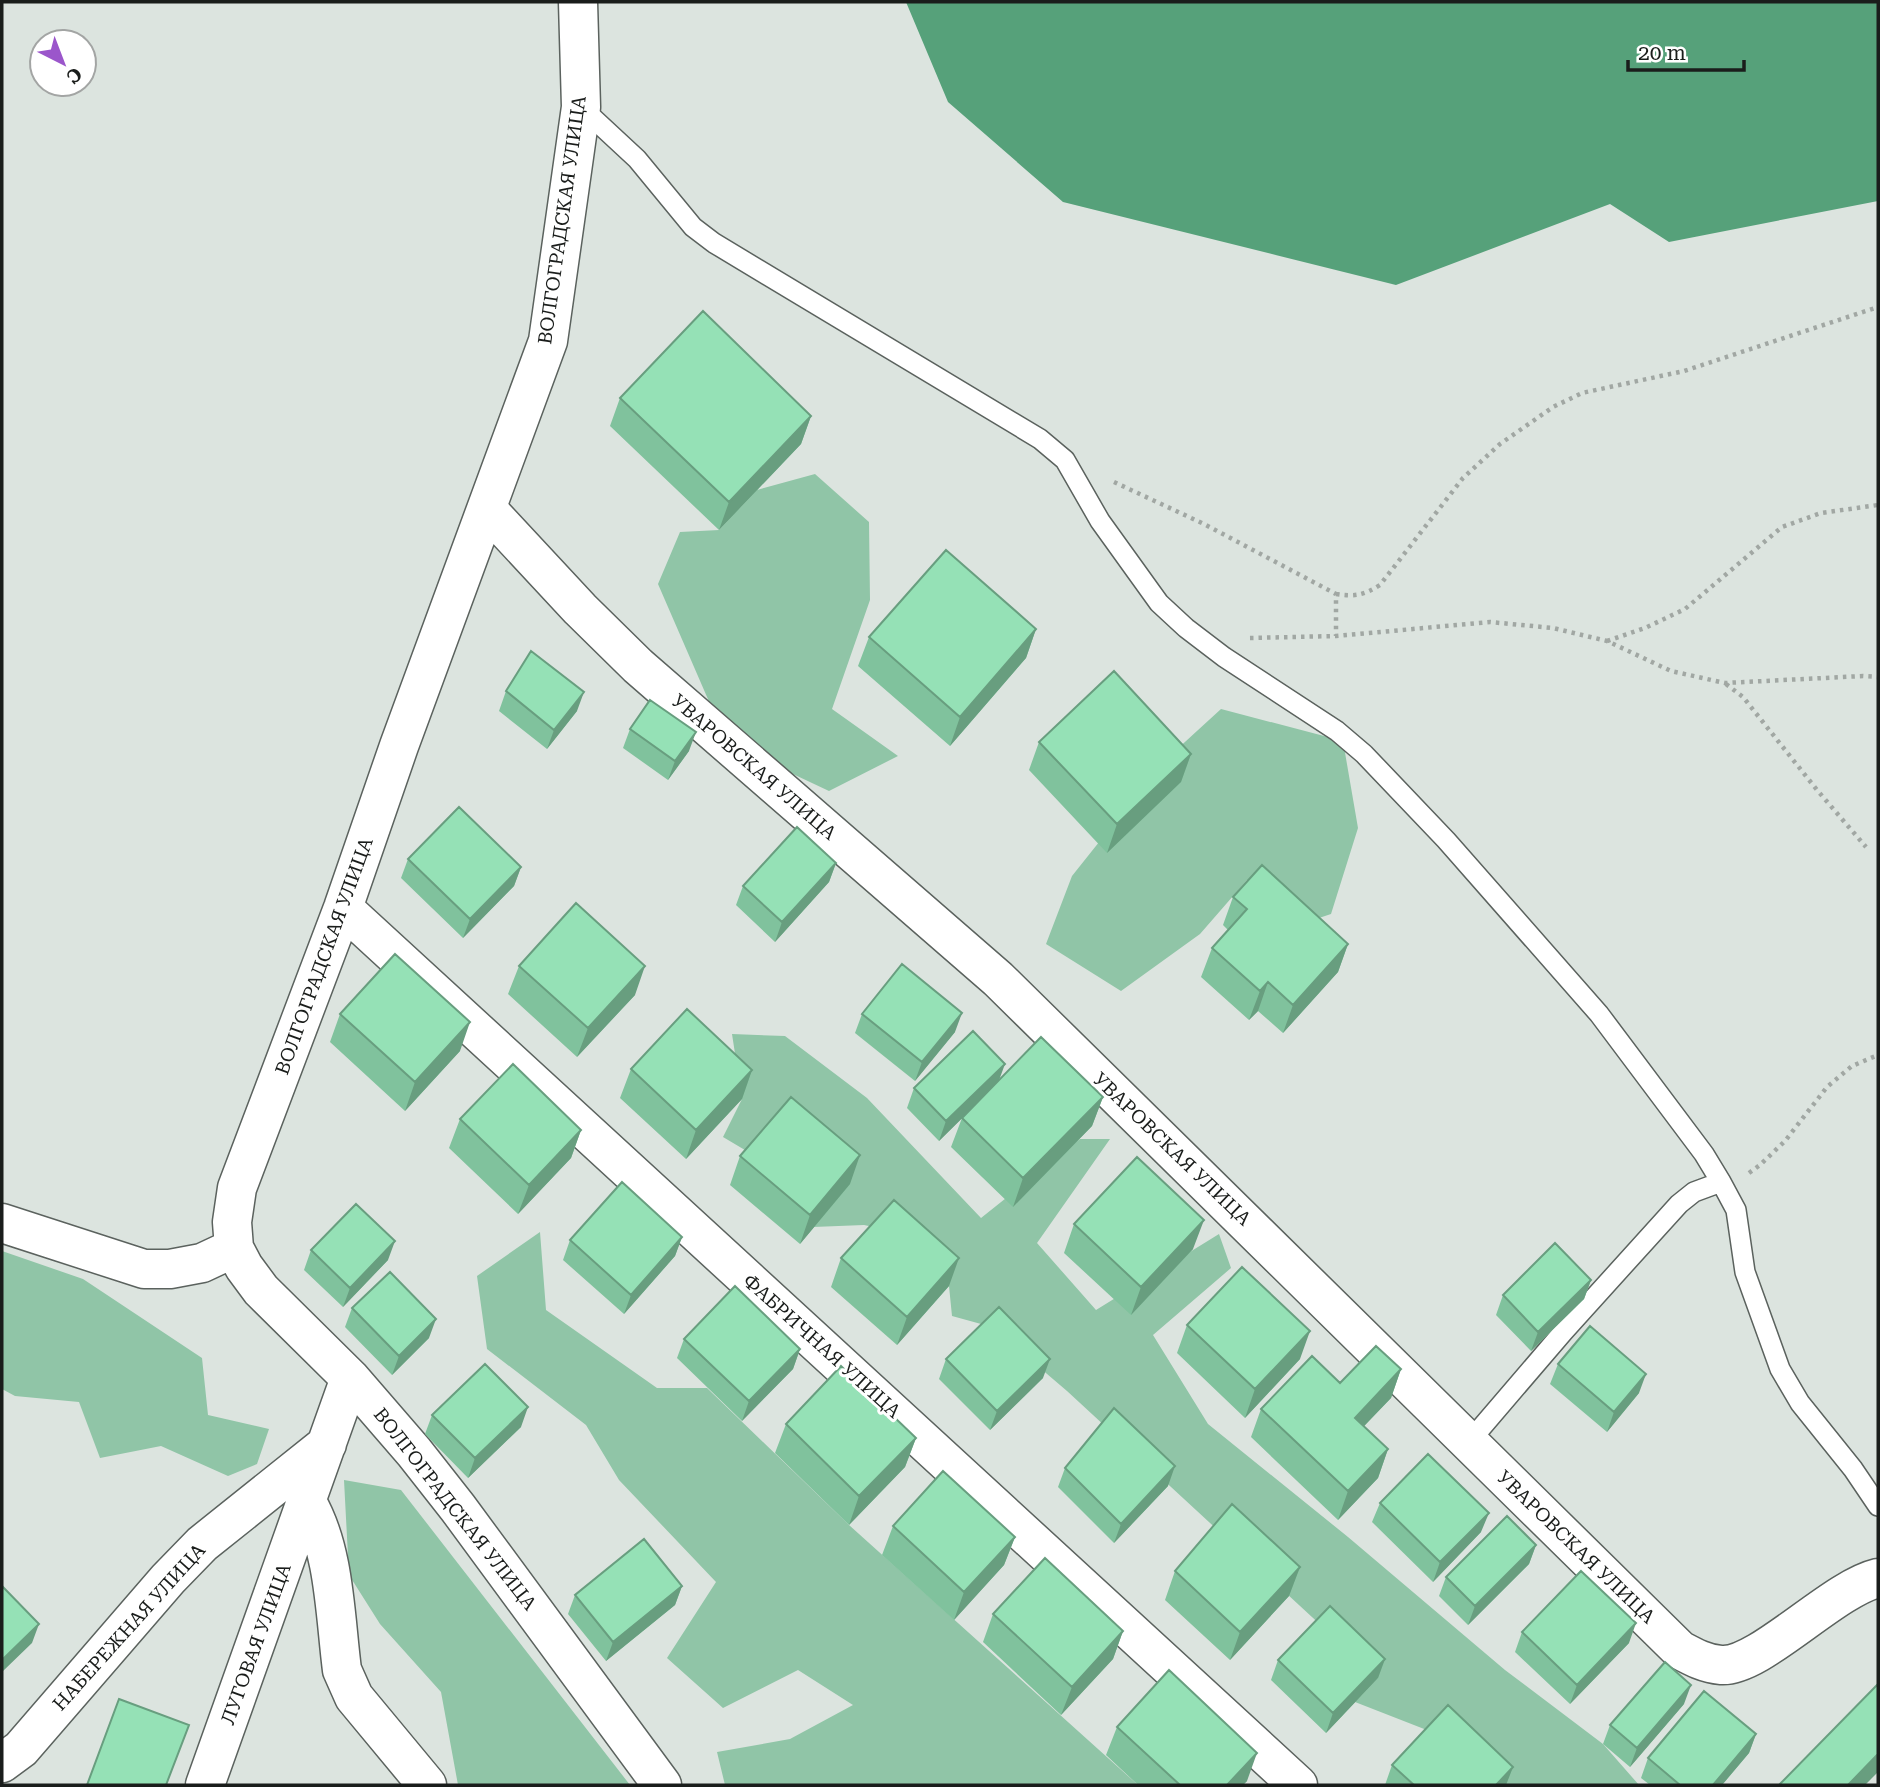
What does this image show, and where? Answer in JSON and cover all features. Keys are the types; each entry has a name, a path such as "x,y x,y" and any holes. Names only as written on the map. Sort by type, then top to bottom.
{"street":[{"name":"ВОЛГОГРАДСКАЯ УЛИЦА","path":"578,2 581,107 548,341 399,746 343,908 237,1188 232,1222 234,1248 261,1290 350,1378 414,1452 662,1785"},
{"name":"УВАРОВСКАЯ УЛИЦА","path":"486,509 638,666 998,979 1681,1650 1701,1661 1723,1666 1741,1661 1763,1649 1829,1602 1868,1580 1878,1578"},
{"name":"ФАБРИЧНАЯ УЛИЦА","path":"343,908 1298,1785"},
{"path":"2,1223 144,1269 170,1269 202,1263 234,1248"},
{"name":"ЛУГОВАЯ УЛИЦА","path":"205,1785 350,1378"},
{"name":"НАБЕРЕЖНАЯ УЛИЦА","path":"2,1763 21,1749 167,1579 202,1544 327,1444"},
{"path":"307,1502 319,1522 327,1552 342,1670 347,1684 354,1697 427,1785"}],"lane":[{"path":"581,107 637,159 693,227 714,243 1040,439 1065,460 1100,521 1159,603 1224,657 1337,731 1364,754 1446,841 1599,1014 1704,1154 1736,1210 1745,1272 1780,1369 1800,1403 1853,1469 1878,1506"},
{"path":"1469,1442 1564,1331 1679,1204 1694,1192 1721,1182"}],"path":[{"path":"1065,460 1204,524 1336,594 1354,597 1366,594 1380,585 1463,478 1500,444 1553,407 1582,393 1684,371 1878,307"},
{"path":"1607,641 1645,628 1685,609 1782,527 1821,513 1878,505"},
{"path":"1336,594 1336,636"},
{"path":"1249,638 1336,636 1490,622 1553,628 1607,641 1671,671 1725,684 1878,677"},
{"path":"1725,684 1743,696 1816,790 1866,847"},
{"path":"1721,1182 1747,1174 1760,1165 1785,1141 1828,1087 1852,1066 1878,1055"}],"shaded area":[{"path":"906,2 1878,2 1878,201 1669,242 1610,204 1396,285 1063,202 948,102"},
{"path":"815,474 869,522 870,600 832,709 898,756 829,791 727,743 658,584 680,532 719,530 757,490"},
{"path":"1221,709 1343,741 1358,828 1331,914 1289,928 1247,880 1200,934 1121,991 1046,944 1072,876 1162,763"},
{"path":"732,1034 785,1036 867,1098 981,1218 1080,1139 1110,1139 1037,1243 1096,1310 1219,1234 1231,1268 1153,1335 1208,1424 1348,1537 1505,1670 1603,1744 1639,1785 1492,1785 1437,1734 1355,1702 1378,1678 1067,1391 992,1327 952,1316 949,1286 883,1229 864,1225 813,1227 755,1156 723,1137 742,1099"},
{"path":"540,1232 546,1310 657,1388 707,1388 849,1525 1138,1785 725,1785 717,1752 790,1739 853,1705 798,1670 723,1708 667,1658 716,1582 619,1480 586,1425 487,1349 477,1276"},
{"path":"2,1251 83,1279 202,1358 208,1415 269,1429 257,1464 228,1476 161,1446 100,1458 79,1402 15,1396 2,1389"},
{"path":"344,1480 401,1490 630,1785 458,1785 441,1692 380,1624 349,1575"}],"building":[{"path":"703,311 811,416 729,502 620,398"},
{"path":"946,550 1036,629 960,717 869,637"},
{"path":"531,651 584,692 554,730 506,691"},
{"path":"1114,671 1191,754 1117,824 1039,742"},
{"path":"650,700 696,732 675,761 630,729"},
{"path":"459,807 521,867 470,919 408,859"},
{"path":"797,827 836,863 782,922 743,886"},
{"path":"1262,865 1348,944 1293,1005 1268,982 1260,991 1212,948 1247,909 1233,897"},
{"path":"576,903 645,966 588,1028 519,966"},
{"path":"395,954 470,1022 415,1082 340,1014"},
{"path":"902,964 962,1013 922,1062 862,1014"},
{"path":"687,1009 752,1070 696,1130 631,1069"},
{"path":"973,1031 1005,1064 946,1121 914,1088"},
{"path":"1041,1037 1103,1097 1023,1178 962,1118"},
{"path":"513,1064 581,1130 529,1185 460,1119"},
{"path":"791,1097 860,1155 810,1215 740,1156"},
{"path":"1137,1157 1204,1220 1141,1287 1074,1224"},
{"path":"622,1182 682,1237 631,1295 570,1240"},
{"path":"894,1200 959,1258 907,1317 841,1258"},
{"path":"356,1204 395,1241 350,1288 311,1250"},
{"path":"1555,1243 1591,1280 1538,1332 1503,1295"},
{"path":"1242,1267 1310,1331 1255,1389 1187,1325"},
{"path":"390,1272 436,1319 399,1356 352,1308"},
{"path":"735,1286 800,1349 749,1401 684,1339"},
{"path":"999,1307 1050,1359 997,1411 946,1359"},
{"path":"1590,1326 1646,1374 1614,1412 1558,1364"},
{"path":"1376,1346 1401,1369 1355,1418 1388,1449 1348,1491 1261,1409 1312,1356 1340,1383"},
{"path":"485,1364 528,1407 475,1458 432,1415"},
{"path":"841,1366 916,1438 859,1496 786,1424"},
{"path":"1114,1408 1175,1466 1121,1524 1065,1468"},
{"path":"1428,1454 1489,1513 1440,1562 1380,1503"},
{"path":"943,1471 1015,1537 964,1592 893,1526"},
{"path":"1232,1504 1300,1567 1240,1632 1175,1571"},
{"path":"1507,1516 1536,1545 1475,1606 1446,1577"},
{"path":"644,1539 682,1586 613,1642 575,1595"},
{"path":"1045,1558 1123,1631 1072,1687 993,1614"},
{"path":"1581,1571 1636,1623 1577,1685 1522,1632"},
{"path":"2,1586 39,1624 2,1660"},
{"path":"1330,1606 1385,1659 1333,1713 1278,1660"},
{"path":"1665,1662 1691,1685 1637,1748 1610,1725"},
{"path":"1169,1670 1257,1753 1227,1785 1180,1785 1117,1727"},
{"path":"1878,1684 1878,1754 1848,1785 1779,1785"},
{"path":"1704,1691 1756,1734 1713,1785 1680,1785 1648,1758"},
{"path":"119,1699 189,1725 166,1785 87,1785"},
{"path":"1448,1705 1513,1767 1496,1785 1414,1785 1392,1765"}]}
